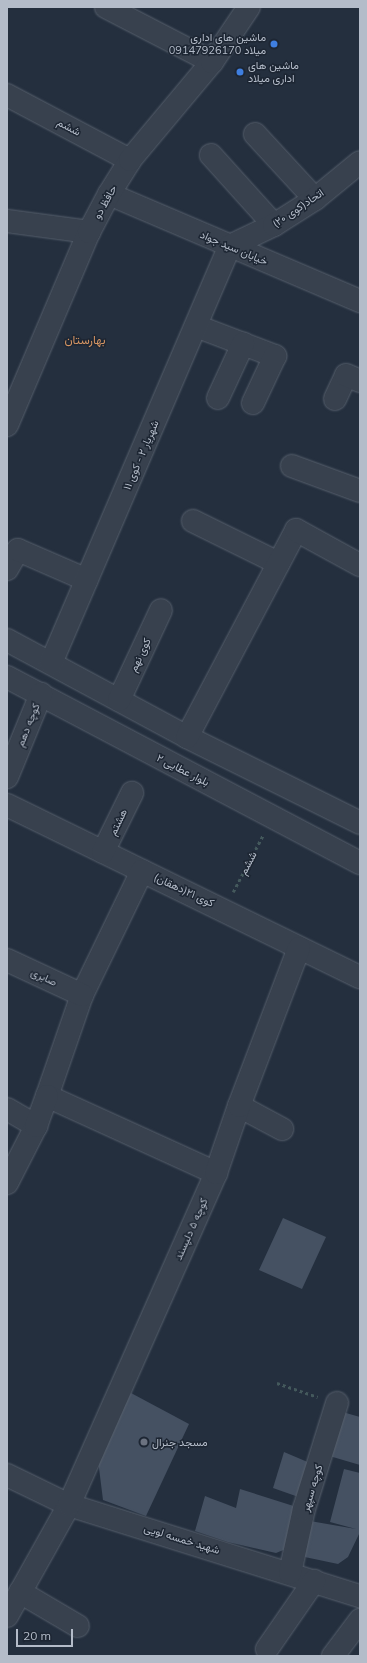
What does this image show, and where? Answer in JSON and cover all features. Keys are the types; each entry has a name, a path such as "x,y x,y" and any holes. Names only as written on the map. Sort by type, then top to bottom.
{"street":[{"path":"106,7 212,62"},
{"name":"حافظ دو","path":"7,424 89,232 109,194 130,160 212,62 249,7"},
{"name":"ششم","path":"7,95 130,160"},
{"path":"255,134 315,198"},
{"path":"210,155 274,225"},
{"name":"اتحاد(کوی ۲۰)","path":"230,246 274,225 315,198 360,162"},
{"name":"خیابان سید جواد","path":"109,194 360,301"},
{"path":"7,221 89,232"},
{"name":"شهریار ۲ - کوی ۱۱","path":"51,663 230,246"},
{"path":"196,326 275,356 253,403"},
{"path":"218,398 243,344"},
{"path":"335,399 346,375 360,381"},
{"path":"292,466 360,492"},
{"path":"193,521 278,563"},
{"path":"187,736 296,530 360,565"},
{"path":"7,569 18,550 87,580"},
{"name":"کوی نهم","path":"119,700 161,610"},
{"path":"7,640 187,736 360,823"},
{"name":"بلوار عطایی ۲","path":"7,677 360,863"},
{"name":"کوچه دهم","path":"7,777 41,694"},
{"name":"هشتم","path":"103,852 132,793"},
{"name":"کوی ۲۱(دهقان)","path":"7,805 224,909 299,948 360,977"},
{"path":"7,1183 36,1126 82,994 142,871"},
{"name":"کوچه ۵ دلپسند","path":"7,1616 69,1504 216,1173 239,1106 299,948"},
{"name":"صابری","path":"7,960 82,994"},
{"path":"47,1096 216,1173"},
{"path":"239,1106 282,1129"},
{"path":"7,1109 36,1126"},
{"name":"کوچه سپهر","path":"290,1573 304,1509 337,1403"},
{"name":"شهید خمسه لویی","path":"7,1476 69,1504 290,1573 358,1590"},
{"path":"267,1649 314,1580"},
{"path":"20,1592 78,1626"},
{"path":"333,1656 360,1620"}],"path":[{"name":"ششم","path":"224,909 272,817"}],"building":[{"path":"283,1218 326,1237 302,1289 259,1270"},
{"name":"مسجد جنرال","path":"131,1393 189,1424 146,1516 103,1500 98,1460"},
{"path":"339,1411 360,1417 360,1465 326,1455"},
{"path":"284,1452 317,1466 307,1500 273,1488"},
{"path":"344,1469 360,1473 360,1532 348,1557 338,1564 300,1556 310,1521 356,1529 330,1522"},
{"path":"240,1489 303,1509 286,1549 276,1553 228,1542 195,1531 205,1496 236,1508"}],"place":[{"name":"ماشین های اداری میلاد 09147926170","path":"274,44"},
{"name":"ماشین های اداری میلاد","path":"240,72"},
{"name":"مسجد جنرال","path":"144,1442"}],"district":[{"name":"بهارستان","path":"85,340"}]}
